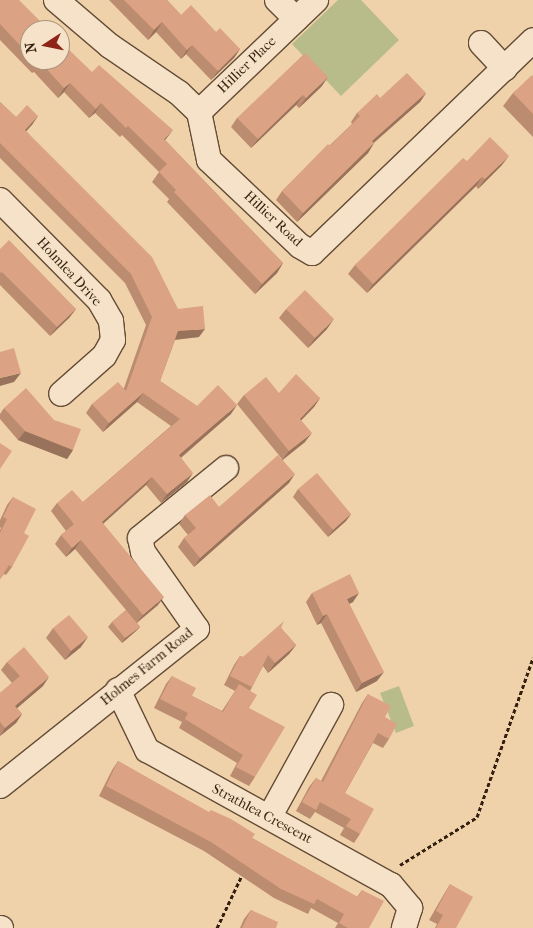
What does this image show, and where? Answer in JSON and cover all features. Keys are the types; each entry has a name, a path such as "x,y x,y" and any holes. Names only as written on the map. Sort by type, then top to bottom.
{"street":[{"path":"56,0 110,46 179,93 198,112"},
{"path":"276,0 296,19"},
{"name":"Hillier Place","path":"198,112 316,0"},
{"name":"Hillier Road","path":"198,112 209,160 300,246 312,252 505,69 533,40"},
{"path":"481,43 505,69"},
{"name":"Holmlea Drive","path":"1,202 99,300 111,320 113,340 104,356 62,394"},
{"name":"Holmes Farm Road","path":"0,786 118,690 197,629 143,552 140,538 226,468"},
{"name":"Strathlea Crescent","path":"118,690 147,750 270,816 379,878 402,896 410,908 404,928"},
{"path":"270,816 331,705"}],"path":[{"path":"379,878 477,817 533,658"},
{"path":"217,928 246,868"}],"green space":[{"path":"338,0 361,0 399,40 341,96 292,44"},
{"path":"399,686 414,726 396,733 380,693"}],"building":[{"path":"0,0 19,0 39,20 20,20 20,45 0,24"},
{"path":"124,0 167,0 181,15 191,5 216,32 220,28 240,49 218,71 192,45 187,50 162,22 154,30"},
{"path":"70,51 92,72 99,65 173,130 164,139 283,263 262,284 174,192 176,190 159,172 167,164 101,103 96,109 70,83 64,88 47,70 70,70"},
{"path":"305,53 328,77 306,98 303,95 258,139 237,118"},
{"path":"407,73 426,93 372,141 374,143 303,213 282,191 328,144 330,146 360,116 357,113 377,94 380,98"},
{"path":"533,76 533,114 513,93"},
{"path":"0,102 16,117 27,105 38,116 25,130 152,257 178,309 203,306 205,329 178,331 160,381 197,406 218,385 237,405 179,455 193,473 167,494 152,477 102,522 164,597 143,615 81,540 72,548 61,535 74,524 57,503 72,490 83,502 180,419 143,393 109,423 92,404 118,382 126,391 152,317 131,274 0,143"},
{"path":"490,137 509,156 485,179 482,177 373,284 355,265 463,158 467,161"},
{"path":"9,240 76,309 57,327 2,272 0,273 0,249"},
{"path":"305,290 334,319 315,338 286,309"},
{"path":"14,348 21,373 0,378 0,352"},
{"path":"296,374 320,398 300,419 312,433 289,451 244,395 266,377 279,393"},
{"path":"26,388 54,420 81,429 73,450 25,431 4,408"},
{"path":"0,443 12,451 0,469"},
{"path":"278,455 295,474 200,558 184,538 196,528 185,515 210,495 219,507"},
{"path":"317,473 351,514 333,530 298,489"},
{"path":"13,497 36,509 24,533 29,536 12,567 9,565 0,579 0,533 7,519 3,517"},
{"path":"350,574 359,593 347,599 384,672 362,683 327,614 323,616 312,593"},
{"path":"126,610 140,627 125,638 112,622"},
{"path":"69,615 88,637 71,651 53,628"},
{"path":"284,621 281,628 296,645 275,663 268,655 252,687 230,676 240,656 243,657"},
{"path":"24,647 49,677 15,706 22,714 5,728 0,722 0,693 20,676 7,662"},
{"path":"172,676 196,688 192,696 223,712 239,684 257,695 249,708 285,727 255,777 236,767 243,755 185,719 188,713 160,699"},
{"path":"368,694 391,706 385,717 397,724 389,739 378,733 345,793 374,809 360,834 346,826 351,819 320,802 316,810 302,802 316,778 323,782"},
{"path":"118,761 209,812 211,810 231,819 255,834 252,838 358,897 362,890 384,901 369,928 348,928 339,923 344,914 317,899 314,904 281,889 211,842 106,786"},
{"path":"450,884 473,897 456,928 436,928 443,915 436,911"},
{"path":"251,910 278,922 276,928 242,928"}]}
